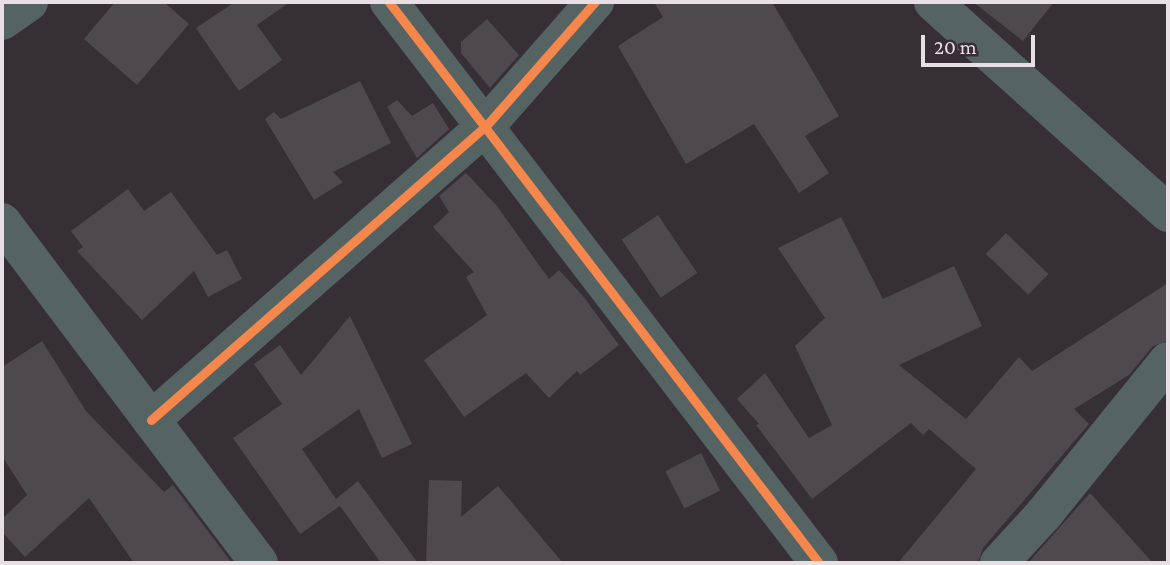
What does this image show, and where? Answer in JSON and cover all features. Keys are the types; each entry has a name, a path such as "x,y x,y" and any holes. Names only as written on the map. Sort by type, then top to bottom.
{"street":[{"path":"2,21 29,2"},
{"path":"389,2 819,563"},
{"path":"151,420 485,127 595,2"},
{"path":"933,2 1168,213"},
{"path":"2,222 259,563"},
{"path":"999,563 1044,514 1168,361"}],"building":[{"path":"115,2 164,2 189,24 137,85 84,39"},
{"path":"235,2 290,2 257,25 282,60 239,91 196,28"},
{"path":"654,2 772,2 839,116 805,136 829,173 799,193 754,124 686,164 618,46 663,17"},
{"path":"973,2 1054,2 1023,41"},
{"path":"487,19 519,55 490,88 461,53 461,42"},
{"path":"360,81 391,143 333,172 343,182 314,200 265,119 274,112 281,119"},
{"path":"397,100 412,116 433,103 449,129 417,158 387,107"},
{"path":"466,173 497,206 549,279 559,270 583,296 619,345 580,375 577,371 549,398 526,373 464,417 424,360 487,315 466,277 474,272 433,227 449,212 439,196"},
{"path":"128,189 144,211 171,192 217,255 227,250 242,279 208,297 194,271 142,320 77,251 83,247 71,231"},
{"path":"658,215 697,273 661,298 622,240"},
{"path":"841,217 883,299 954,266 982,326 899,365 966,419 1019,357 1032,371 1168,283 1168,340 1152,347 1129,375 1074,409 1089,424 983,548 978,563 898,563 976,469 929,429 923,435 911,423 812,499 756,425 759,424 737,399 765,373 809,438 832,425 795,346 825,318 778,248"},
{"path":"1006,233 1048,274 1028,295 986,254"},
{"path":"350,316 412,444 382,458 359,409 302,449 336,499 358,481 418,563 381,563 340,506 300,534 233,438 282,404 254,364 280,345 301,375"},
{"path":"42,341 86,411 164,492 173,485 232,563 134,563 89,498 25,557 2,532 2,519 27,495 2,456 2,367"},
{"path":"701,453 720,490 684,509 665,471"},
{"path":"429,480 462,481 461,517 498,486 563,563 426,563"},
{"path":"1090,493 1153,563 1028,563"}],"cycle path":[{"path":"389,2 819,563"},
{"path":"151,420 485,127 595,2"}]}
